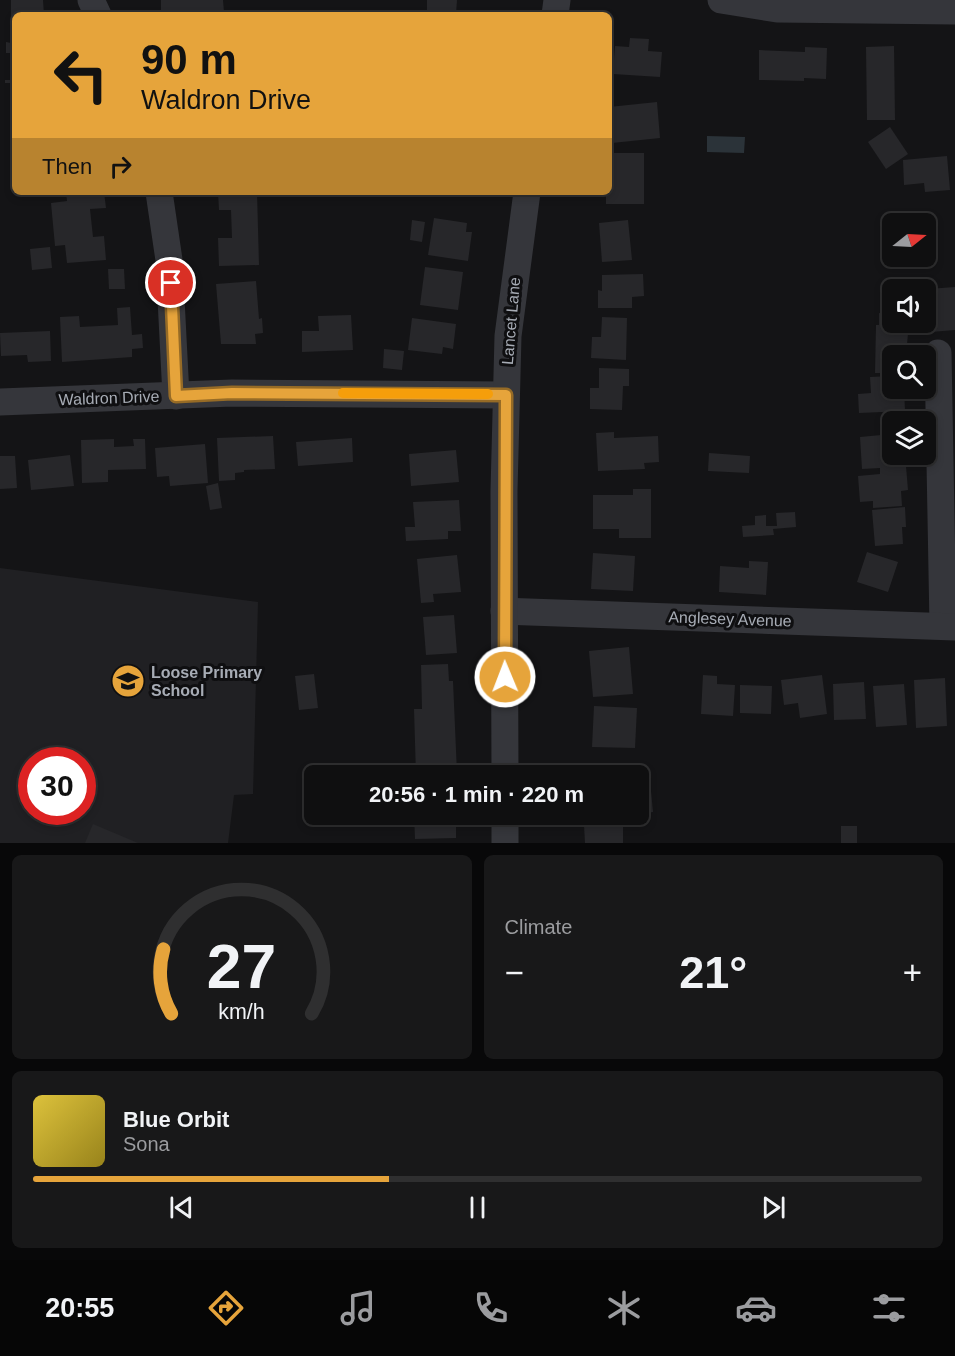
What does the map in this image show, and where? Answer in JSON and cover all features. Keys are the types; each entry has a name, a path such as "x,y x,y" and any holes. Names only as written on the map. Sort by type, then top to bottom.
{"street":[{"path":"721,0 777,9 955,11"},
{"path":"159,195 169,260 176,396"},
{"name":"Lancet Lane","path":"505,765 504,611 508,336 527,195"},
{"path":"938,353 947,388 949,627"},
{"name":"Waldron Drive","path":"0,402 232,393 506,395"},
{"name":"Anglesey Avenue","path":"504,611 949,627"},
{"path":"505,825 505,843"}],"shaded area":[{"path":"707,136 745,137 744,153 707,152"},
{"name":"Loose Primary School","path":"0,568 258,602 253,794 234,795 228,843 0,843"}],"building":[{"path":"11,0 43,0 44,12 12,12 12,53 6,53 6,42 11,43"},
{"path":"161,0 223,0 224,12 161,12"},
{"path":"427,0 457,0 456,12 427,12"},
{"path":"630,38 649,39 648,51 662,52 660,77 613,74 615,46 629,47"},
{"path":"894,46 895,120 867,120 866,47"},
{"path":"805,47 827,48 826,79 759,80 759,50 805,52"},
{"path":"12,72 12,91 10,91 10,83 5,83 5,80 11,80"},
{"path":"657,102 660,138 612,143 612,107"},
{"path":"890,127 908,154 886,169 868,142"},
{"path":"612,153 644,153 644,204 606,204 606,195 612,195"},
{"path":"947,156 950,190 925,192 924,183 904,185 903,160"},
{"path":"66,195 104,195 106,208 90,209 93,237 104,236 106,260 67,263 65,245 55,246 51,203 67,201"},
{"path":"218,195 257,195 259,265 219,266 218,238 232,238 231,210 219,210"},
{"path":"434,218 467,223 466,232 472,232 468,261 428,255"},
{"path":"412,220 425,222 422,242 410,240"},
{"path":"628,220 632,260 602,262 599,223"},
{"path":"50,247 52,268 32,270 30,249"},
{"path":"425,267 463,272 458,310 420,305"},
{"path":"108,269 124,269 125,289 109,289"},
{"path":"643,274 644,296 632,297 632,308 598,308 598,290 602,291 602,275"},
{"path":"256,281 259,319 262,318 263,333 255,334 256,344 221,344 216,284"},
{"path":"955,287 955,330 936,332 936,288"},
{"path":"130,307 132,335 142,334 143,348 132,349 132,357 62,362 60,317 79,316 80,327 118,325 117,308"},
{"path":"879,313 882,313 882,333 908,333 907,345 882,345 882,373 875,373 876,325 879,325"},
{"path":"351,315 353,350 302,352 302,331 319,331 318,316"},
{"path":"602,317 627,318 626,360 591,358 592,337 601,337"},
{"path":"412,318 456,324 453,349 443,347 442,354 408,350"},
{"path":"50,331 51,361 28,362 27,355 1,356 0,333"},
{"path":"384,349 404,351 402,370 383,368"},
{"path":"599,368 629,369 629,386 623,386 622,410 590,409 590,388 599,388"},
{"path":"882,376 882,399 904,399 905,411 859,413 858,394 871,393 870,377"},
{"path":"614,432 614,438 658,436 659,462 644,463 645,469 598,471 596,433"},
{"path":"882,435 882,465 906,465 908,490 901,491 902,506 873,508 873,501 860,502 858,476 880,474 880,468 862,469 860,437"},
{"path":"273,436 275,469 244,470 244,472 235,473 235,480 219,481 217,438"},
{"path":"352,438 353,462 298,466 296,442"},
{"path":"114,439 114,447 134,446 133,439 145,439 146,469 108,470 108,482 82,483 81,440"},
{"path":"205,444 208,483 170,486 169,476 157,477 155,448"},
{"path":"456,450 459,482 411,486 409,454"},
{"path":"709,453 750,456 749,473 708,471"},
{"path":"70,455 74,486 31,490 28,460"},
{"path":"0,456 15,456 17,488 0,489"},
{"path":"218,483 222,508 210,510 206,486"},
{"path":"633,489 651,489 651,538 619,538 619,529 593,529 593,495 633,495"},
{"path":"459,500 461,531 448,531 448,539 406,541 405,527 415,527 413,502"},
{"path":"905,507 906,527 902,527 903,544 875,546 872,510"},
{"path":"795,512 796,527 773,529 774,535 743,537 742,526 755,525 755,516 766,515 766,526 777,526 776,513"},
{"path":"867,552 898,562 888,592 857,582"},
{"path":"593,553 635,556 633,591 591,589"},
{"path":"457,555 461,592 433,594 434,602 421,603 417,559"},
{"path":"749,561 768,562 766,595 719,592 720,566 749,568"},
{"path":"454,615 457,653 426,655 423,617"},
{"path":"629,647 633,694 593,697 589,651"},
{"path":"448,664 449,681 453,681 457,765 416,765 414,709 422,709 421,665"},
{"path":"314,674 318,708 299,710 295,676"},
{"path":"703,675 717,676 717,684 735,685 733,716 701,714"},
{"path":"822,675 827,714 800,718 798,703 784,705 781,680"},
{"path":"945,678 947,726 916,728 914,680"},
{"path":"864,682 866,719 834,720 833,684"},
{"path":"904,684 907,725 876,727 873,686"},
{"path":"740,685 772,686 771,714 740,713"},
{"path":"594,706 637,708 635,748 592,747"},
{"path":"649,791 651,791 653,812 649,813"},
{"path":"93,825 95,825 138,843 85,843"},
{"path":"414,825 456,825 456,838 415,839"},
{"path":"584,825 623,825 623,843 585,843"},
{"path":"841,826 857,826 857,843 841,843"}],"slow traffic":[{"path":"343,393 488,394"}],"place":[{"name":"Loose Primary School","path":"128,681"}],"route":[{"path":"171,283 176,396 232,393 506,395 505,677"}]}
